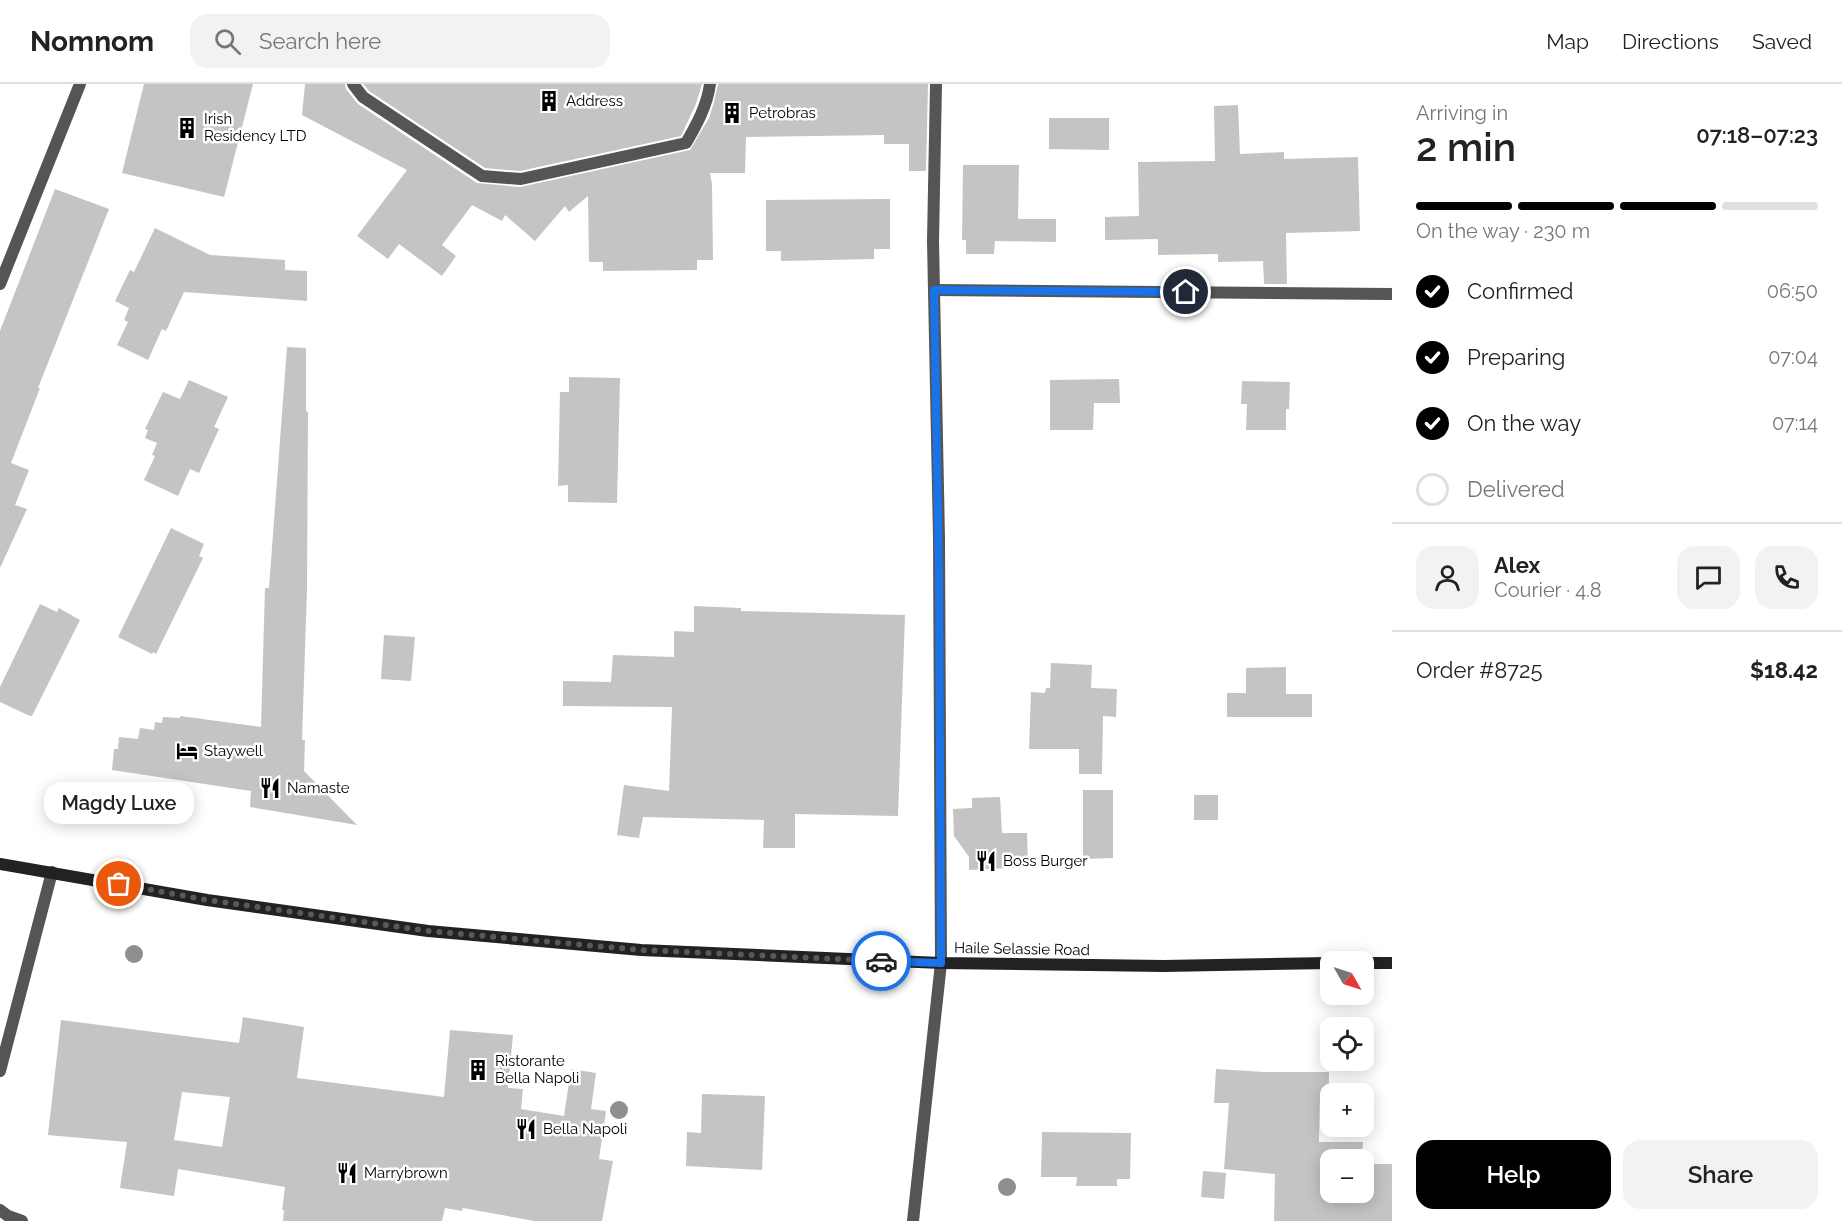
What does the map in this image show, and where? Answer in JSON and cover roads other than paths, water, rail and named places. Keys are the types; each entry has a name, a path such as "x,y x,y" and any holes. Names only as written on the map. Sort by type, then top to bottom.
{"street":[{"path":"0,284 80,84"},
{"path":"353,84 363,97 482,176 521,179 686,143 698,123 709,94 710,84"},
{"path":"913,1221 941,963 939,577 933,241 936,84"},
{"path":"934,290 1392,294"},
{"name":"Haile Selassie Road","path":"0,864 207,900 428,931 641,950 941,963 1164,966 1320,963"},
{"path":"0,1071 52,872"},
{"path":"1374,963 1392,963"},
{"path":"0,1210 22,1221"}],"place":[{"name":"Address","path":"549,101"},
{"name":"Petrobras","path":"732,113"},
{"name":"Irish Residency LTD","path":"187,128"},
{"name":"Staywell","path":"187,751"},
{"name":"Namaste","path":"270,788"},
{"name":"Boss Burger","path":"986,861"},
{"name":"Magdy Luxe","path":"119,884"},
{"name":"Ristorante Bella Napoli","path":"478,1070"},
{"name":"Bella Napoli","path":"526,1129"},
{"name":"Marrybrown","path":"347,1173"}]}
